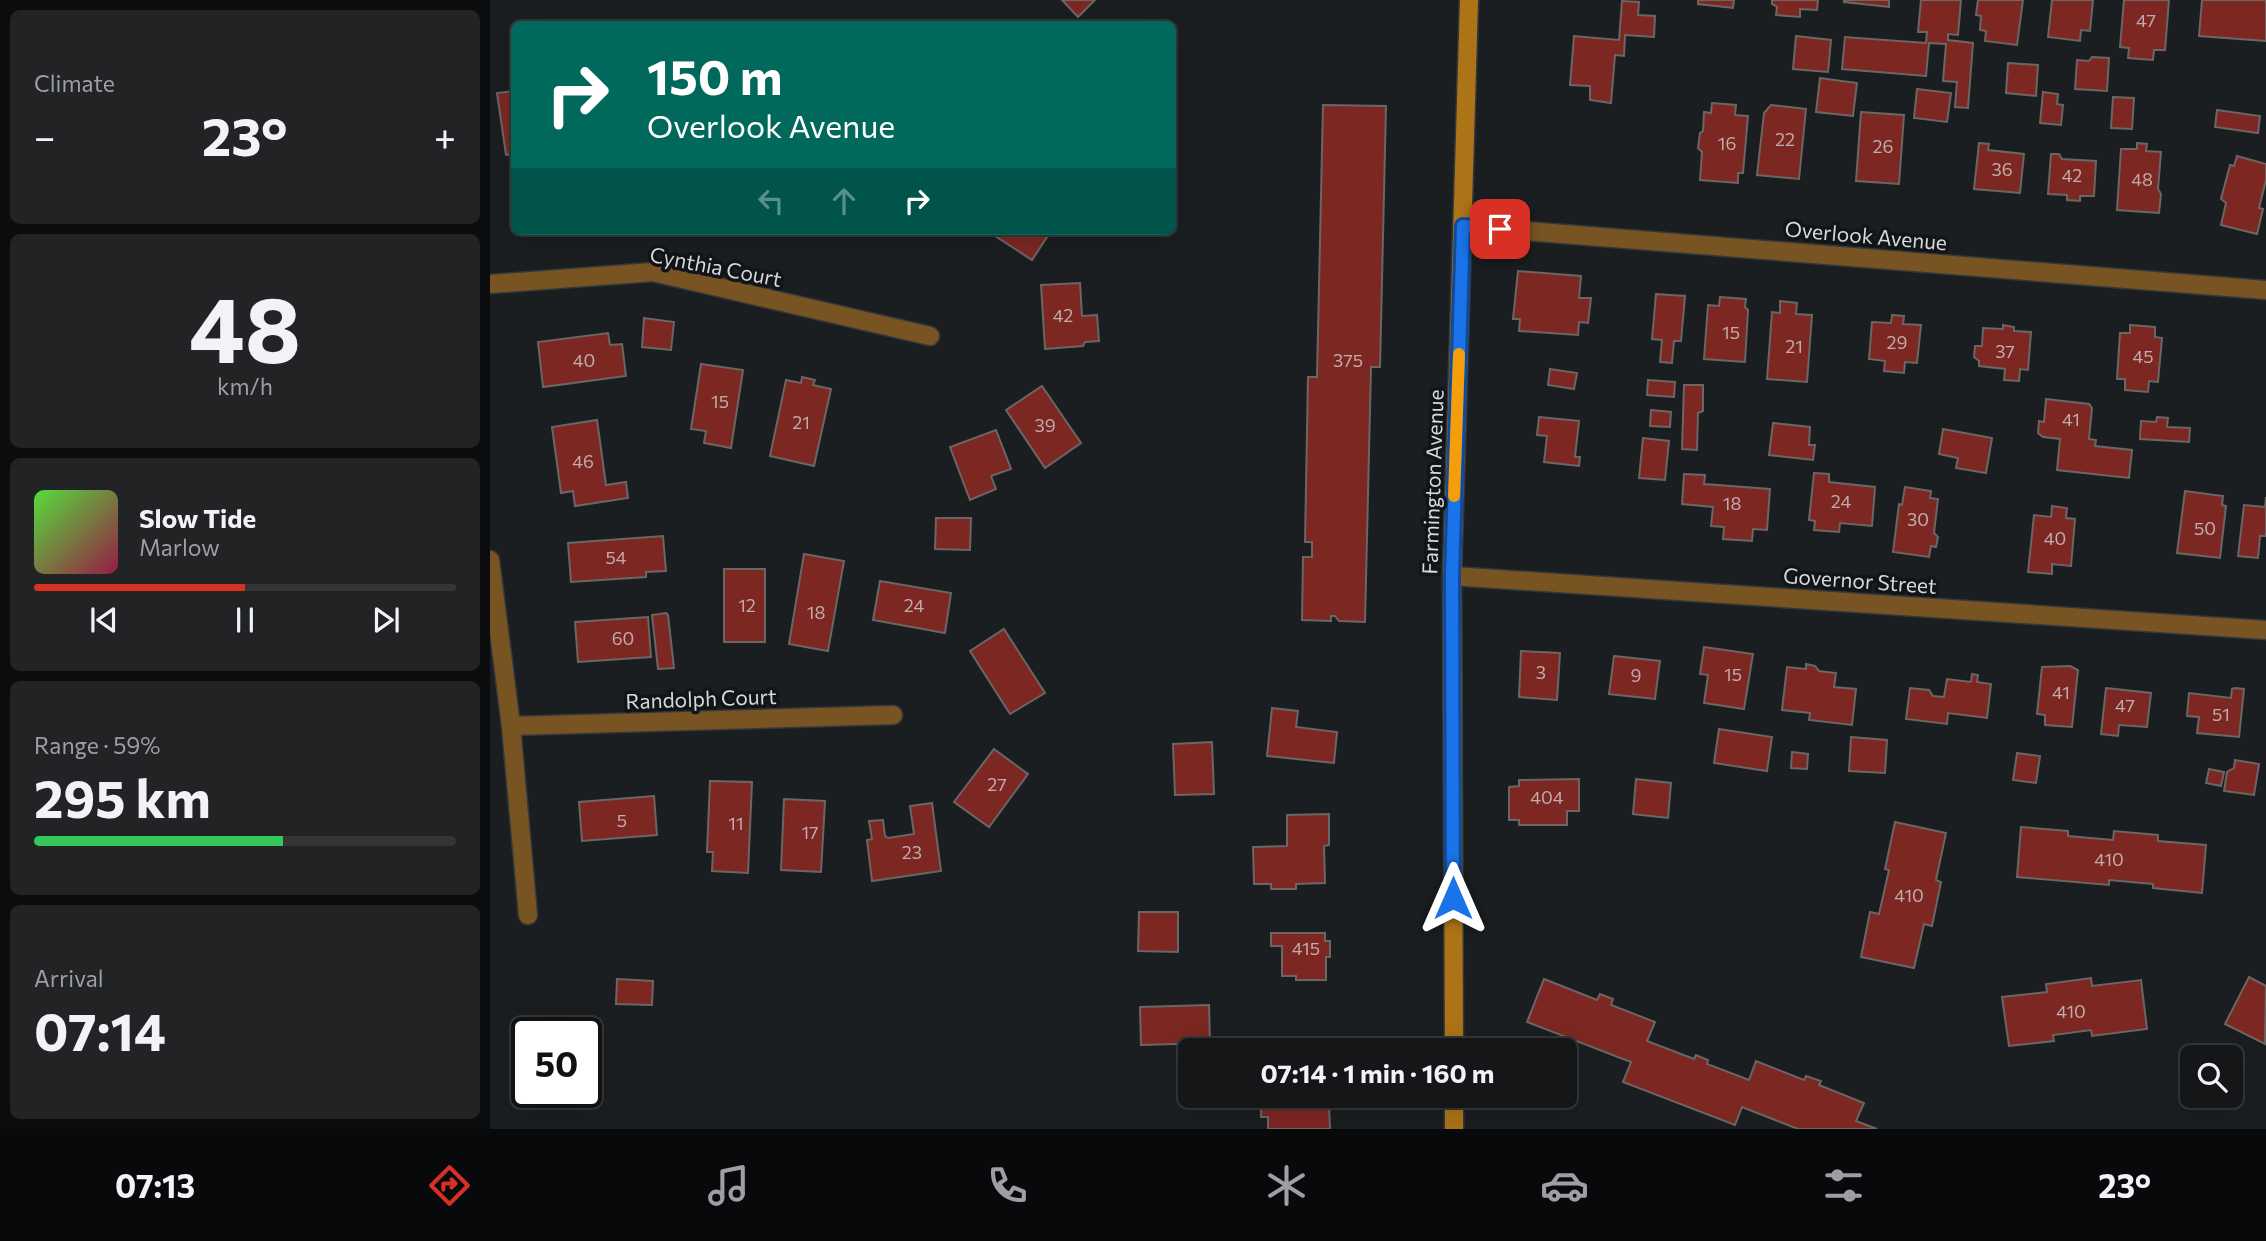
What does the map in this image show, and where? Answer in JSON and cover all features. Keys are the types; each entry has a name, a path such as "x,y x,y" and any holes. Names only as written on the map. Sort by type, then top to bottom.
{"main road":[{"name":"Farmington Avenue","path":"1454,1038 1452,576 1469,0"},
{"path":"1454,1108 1454,1129"}],"street":[{"name":"Overlook Avenue","path":"1463,226 2266,290"},
{"name":"Cynthia Court","path":"490,284 653,272 929,336"},
{"path":"490,560 510,726 528,915"},
{"name":"Governor Street","path":"1452,576 2266,629"},
{"name":"Randolph Court","path":"510,726 893,715"}],"building":[{"path":"1062,0 1095,0 1078,17"},
{"path":"1698,0 1734,0 1733,8 1698,4"},
{"path":"1772,0 1818,0 1817,10 1800,9 1800,17 1776,15 1777,7 1772,4"},
{"path":"1889,0 1889,7 1844,2"},
{"path":"1921,0 1961,0 1958,35 1948,34 1948,40 1973,43 1968,108 1955,107 1957,82 1943,81 1946,44 1929,43 1926,76 1842,69 1845,37 1926,43 1927,32 1918,32"},
{"path":"1978,0 2023,0 2017,45 1985,41 1986,31 1980,30 1981,16 1976,15"},
{"path":"2052,0 2093,0 2090,31 2081,30 2080,41 2048,37"},
{"path":"2124,0 2169,0 2165,50 2154,50 2153,60 2128,58 2129,48 2120,47"},
{"path":"2202,0 2266,0 2266,41 2199,36"},
{"path":"1622,1 1639,2 1638,15 1655,16 1654,37 1625,35 1624,56 1615,55 1611,103 1590,100 1590,86 1570,85 1574,36 1619,40"},
{"path":"1796,36 1831,40 1828,72 1793,69"},
{"path":"2092,57 2109,58 2107,91 2075,89 2077,60 2089,61"},
{"path":"2008,63 2038,65 2036,96 2006,93"},
{"path":"1820,78 1857,83 1853,116 1816,112"},
{"path":"1917,89 1951,93 1947,122 1914,118"},
{"path":"511,91 511,154 506,155 497,93"},
{"path":"2043,92 2058,94 2057,104 2063,105 2061,125 2040,123"},
{"path":"2113,97 2134,98 2132,129 2111,128"},
{"path":"1712,103 1736,105 1735,115 1748,116 1743,173 1738,173 1738,183 1700,180 1700,133 1703,131 1704,112 1711,113"},
{"path":"1323,105 1386,106 1380,367 1371,367 1365,622 1339,621 1335,616 1331,616 1331,621 1302,620 1303,557 1312,557 1312,542 1305,542 1308,377 1317,377"},
{"path":"1771,105 1806,109 1799,179 1757,175 1764,113"},
{"path":"2217,110 2260,116 2258,133 2215,127"},
{"path":"1861,112 1904,115 1899,184 1856,181"},
{"path":"1979,143 1989,144 1988,150 2024,154 2020,193 1974,189"},
{"path":"2137,143 2147,144 2146,151 2161,152 2159,213 2117,210 2121,149 2137,149"},
{"path":"2051,154 2059,154 2062,159 2096,161 2094,196 2080,196 2080,201 2067,200 2067,195 2048,194"},
{"path":"2237,156 2266,164 2266,180 2259,208 2263,209 2257,234 2221,225 2226,203 2221,199 2230,165 2234,166"},
{"path":"996,235 1048,235 1032,260"},
{"path":"1518,271 1581,276 1579,298 1591,298 1588,323 1579,322 1578,335 1519,331 1520,319 1513,319"},
{"path":"1080,283 1082,316 1097,315 1099,341 1085,342 1083,346 1045,349 1041,285"},
{"path":"1656,294 1685,296 1681,341 1674,341 1672,363 1660,362 1662,340 1652,339"},
{"path":"1720,297 1746,299 1745,307 1748,310 1745,362 1704,359 1708,305 1719,306"},
{"path":"1780,301 1797,303 1796,314 1812,315 1807,382 1767,379 1772,312 1780,313"},
{"path":"1892,315 1904,316 1903,324 1921,325 1917,363 1905,362 1904,373 1884,371 1885,361 1869,359 1872,322 1891,323"},
{"path":"644,318 674,322 671,350 642,347"},
{"path":"2003,325 2014,327 2014,331 2031,332 2028,370 2020,369 2019,381 2004,380 2005,369 1979,366 1979,361 1974,357 1975,346 1982,346 1983,328 2003,329"},
{"path":"2130,325 2155,327 2155,337 2162,338 2158,382 2149,381 2148,392 2125,390 2125,379 2117,379 2120,333 2130,333"},
{"path":"608,333 610,345 622,344 626,376 543,387 538,342"},
{"path":"701,364 743,370 731,448 704,443 706,431 691,429"},
{"path":"1550,369 1577,373 1574,389 1548,385"},
{"path":"802,377 815,380 813,385 831,389 814,466 770,456 786,380 801,383"},
{"path":"1648,380 1675,382 1674,397 1647,395"},
{"path":"1684,385 1703,385 1703,411 1698,413 1697,450 1682,449"},
{"path":"1042,386 1081,443 1045,468 1006,410"},
{"path":"2046,399 2089,404 2092,408 2089,439 2096,440 2095,446 2132,450 2129,478 2057,470 2060,439 2043,437 2038,433 2039,421 2044,422"},
{"path":"1651,410 1671,412 1670,427 1650,426"},
{"path":"1539,417 1579,421 1575,457 1580,457 1579,466 1544,462 1547,436 1537,435"},
{"path":"2157,417 2168,418 2167,427 2190,428 2189,442 2140,439 2141,421 2156,422"},
{"path":"597,420 606,485 626,482 628,498 575,506 573,491 561,493 552,427"},
{"path":"1773,423 1810,427 1809,445 1815,445 1813,460 1769,455"},
{"path":"1943,429 1992,438 1986,473 1956,468 1958,458 1939,454"},
{"path":"996,430 1011,469 991,476 996,489 970,500 950,447"},
{"path":"1643,438 1669,441 1665,480 1639,478"},
{"path":"1814,473 1829,474 1829,482 1875,487 1872,526 1840,523 1839,532 1814,530 1815,521 1809,520"},
{"path":"1684,474 1705,475 1704,484 1770,489 1767,530 1753,529 1752,541 1723,539 1724,527 1711,526 1713,507 1682,504"},
{"path":"1905,487 1931,491 1930,498 1938,499 1934,533 1938,537 1936,547 1931,546 1929,557 1893,552 1899,504 1902,505"},
{"path":"2185,491 2223,496 2222,505 2226,506 2220,558 2177,553"},
{"path":"2266,497 2266,536 2260,536 2258,558 2238,556 2244,505 2265,507"},
{"path":"2052,506 2067,508 2066,518 2075,519 2071,566 2052,564 2052,574 2028,572 2034,515 2051,517"},
{"path":"936,518 971,518 970,550 935,549"},
{"path":"663,536 666,571 646,572 646,577 571,582 568,543"},
{"path":"804,554 844,561 828,651 789,644"},
{"path":"724,569 765,569 765,642 724,642"},
{"path":"880,581 951,593 945,633 873,620"},
{"path":"666,613 674,668 658,669 652,615"},
{"path":"648,617 651,657 578,662 575,622"},
{"path":"1004,629 1045,693 1010,714 970,651"},
{"path":"1704,647 1753,654 1744,709 1704,703 1708,675 1700,674"},
{"path":"1521,651 1560,653 1557,700 1519,697"},
{"path":"1614,656 1660,661 1655,699 1609,694"},
{"path":"1806,664 1815,666 1819,671 1836,673 1834,687 1856,689 1852,725 1809,720 1810,713 1782,710 1787,667 1806,669"},
{"path":"2070,666 2078,670 2072,727 2045,725 2045,715 2037,714 2042,667"},
{"path":"1972,674 1978,675 1977,682 1991,684 1987,718 1948,713 1947,724 1906,719 1910,688 1929,690 1933,696 1944,697 1947,679 1971,682"},
{"path":"2106,688 2151,693 2147,727 2119,725 2118,736 2101,734"},
{"path":"2232,689 2244,689 2239,737 2197,733 2199,717 2187,716 2189,693 2231,698"},
{"path":"1272,708 1298,711 1296,727 1337,732 1334,763 1267,756"},
{"path":"1719,729 1772,737 1767,771 1714,763"},
{"path":"1851,737 1887,740 1885,773 1849,771"},
{"path":"1212,742 1214,794 1175,795 1173,744"},
{"path":"994,749 1028,774 989,827 954,802"},
{"path":"1792,752 1808,754 1807,769 1791,768"},
{"path":"2017,753 2040,756 2036,783 2013,780"},
{"path":"2235,760 2259,764 2254,795 2224,791 2227,772 2234,768"},
{"path":"2209,769 2224,772 2221,786 2206,783"},
{"path":"1579,779 1579,811 1567,811 1567,825 1519,825 1519,820 1509,820 1509,787 1519,786 1519,780"},
{"path":"1636,779 1671,783 1668,818 1633,814"},
{"path":"710,781 752,782 748,873 712,871 713,852 707,852"},
{"path":"654,796 657,835 582,841 579,802"},
{"path":"784,799 825,801 821,872 781,870"},
{"path":"932,803 941,871 872,881 867,840 872,839 869,821 883,820 885,836 888,838 914,834 910,806"},
{"path":"1329,814 1329,845 1324,846 1325,883 1296,884 1296,889 1271,889 1271,884 1254,884 1253,847 1287,846 1287,815"},
{"path":"1895,822 1946,833 1936,880 1941,882 1932,926 1924,924 1914,968 1861,957 1870,912 1879,914 1889,870 1885,869"},
{"path":"2021,827 2068,831 2068,836 2113,840 2114,831 2158,835 2158,841 2206,845 2202,893 2153,888 2153,884 2109,880 2109,885 2017,877"},
{"path":"1139,912 1178,912 1178,952 1138,951"},
{"path":"1271,933 1325,933 1325,941 1330,941 1330,957 1326,957 1326,980 1296,980 1296,976 1282,976 1282,946 1271,946"},
{"path":"2249,977 2266,986 2265,1044 2225,1024"},
{"path":"2091,978 2092,986 2141,980 2147,1029 2092,1036 2091,1030 2053,1035 2054,1041 2009,1046 2002,997 2047,992 2046,984"},
{"path":"617,979 653,981 652,1005 616,1004"},
{"path":"1544,979 1597,1000 1600,994 1613,999 1611,1005 1655,1022 1647,1041 1694,1059 1696,1055 1708,1060 1707,1064 1749,1080 1756,1061 1804,1080 1806,1076 1821,1081 1819,1085 1864,1103 1856,1121 1877,1129 1798,1129 1742,1107 1735,1125 1623,1082 1631,1062 1577,1041 1577,1038 1569,1038 1527,1022"},
{"path":"1209,1005 1210,1038 1178,1038 1178,1044 1141,1045 1140,1007"},
{"path":"1261,1108 1329,1108 1330,1129 1268,1129 1268,1117 1261,1117"}],"slow traffic":[{"path":"1454,496 1459,354"}],"route":[{"path":"1453,898 1452,576 1463,226 1500,229"}]}
